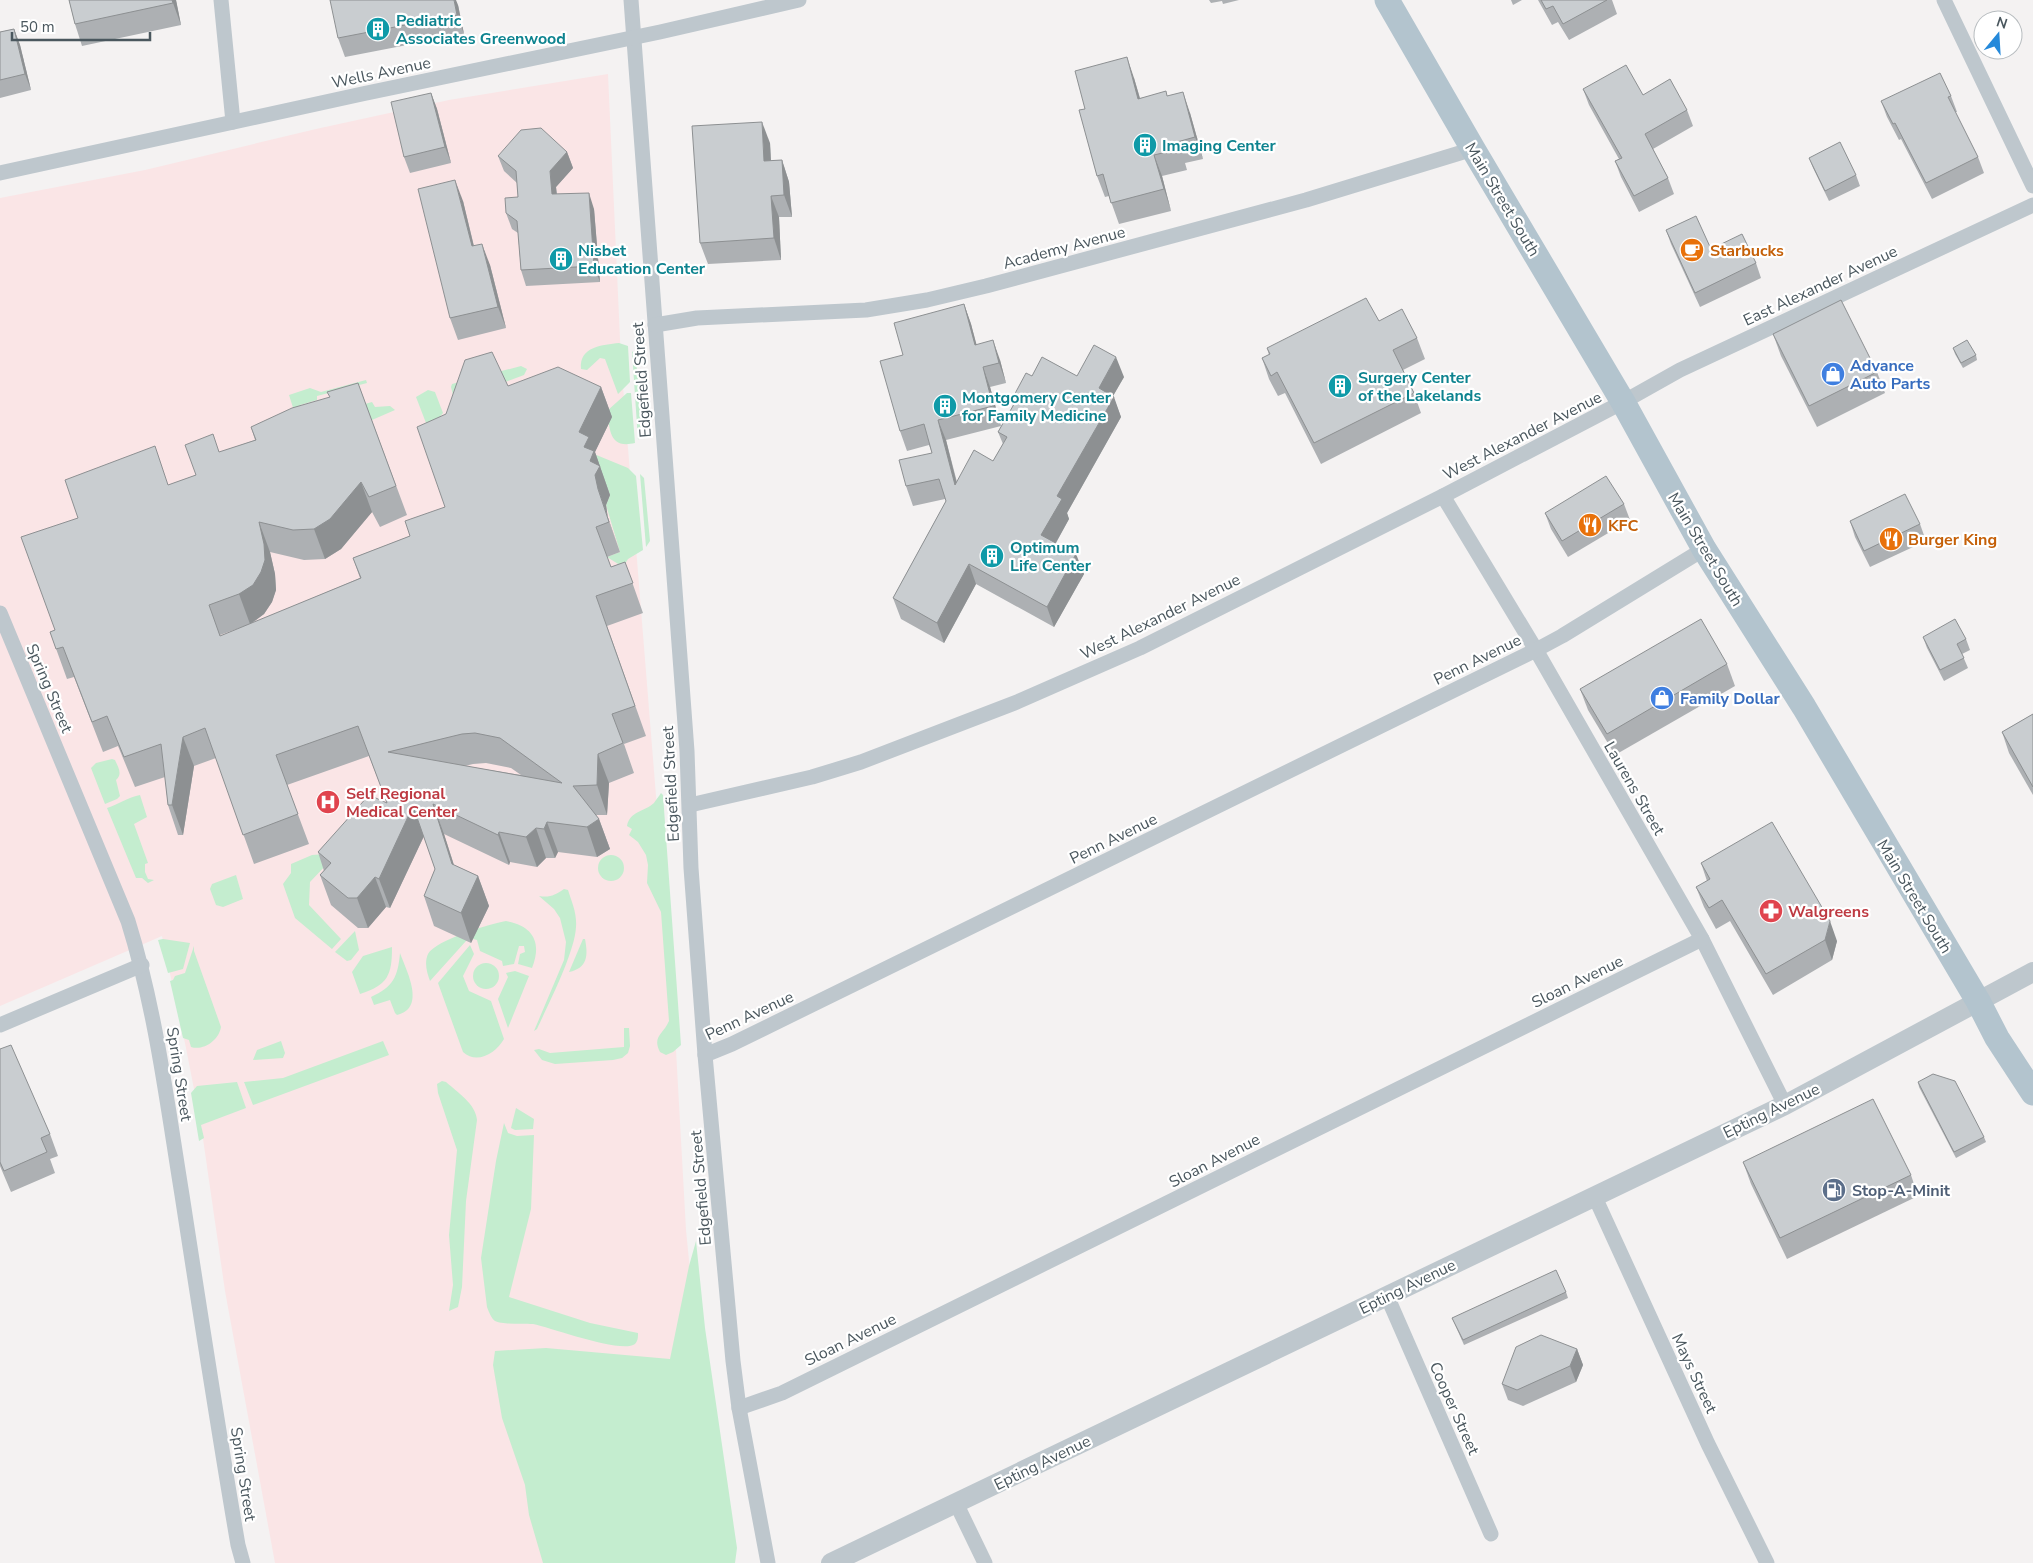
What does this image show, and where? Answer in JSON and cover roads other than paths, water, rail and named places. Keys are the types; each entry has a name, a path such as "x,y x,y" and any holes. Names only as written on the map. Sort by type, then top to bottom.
{"main road":[{"name":"Main Street South","path":"1388,0 1473,149 1623,402 1704,550 1804,707 1998,1038 2033,1093"}],"street":[{"path":"222,0 232,122"},
{"name":"Edgefield Street","path":"631,0 690,805 691,868 705,1055 732,1360 768,1563"},
{"name":"Wells Avenue","path":"0,173 799,0"},
{"path":"1944,0 2033,186"},
{"name":"Academy Avenue","path":"655,325 697,318 866,310 926,300 986,286 1306,200 1473,149"},
{"name":"East Alexander Avenue","path":"1623,402 1680,370 2033,205"},
{"name":"West Alexander Avenue","path":"690,805 812,778 862,762 1017,702 1140,648 1443,496 1623,402"},
{"name":"Laurens Street","path":"1443,496 1536,650 1702,939 1785,1105"},
{"name":"Penn Avenue","path":"705,1055 732,1044 1536,650 1704,550"},
{"name":"Spring Street","path":"0,613 4,635 128,921 142,965 155,1026 214,1400 238,1545 243,1563"},
{"name":"Sloan Avenue","path":"739,1408 782,1393 1702,939"},
{"path":"0,1025 142,965"},
{"name":"Epting Avenue","path":"831,1563 1594,1195 1785,1105 2033,972"},
{"name":"Mays Street","path":"1594,1195 1708,1444 1767,1563"},
{"name":"Cooper Street","path":"1387,1296 1491,1534"},
{"path":"956,1503 985,1563"}],"place":[{"name":"Pediatric Associates Greenwood","path":"378,29"},
{"name":"Imaging Center","path":"1145,145"},
{"name":"Starbucks","path":"1692,250"},
{"name":"Nisbet Education Center","path":"561,259"},
{"name":"Advance Auto Parts","path":"1833,374"},
{"name":"Surgery Center of the Lakelands","path":"1340,386"},
{"name":"Montgomery Center for Family Medicine","path":"945,406"},
{"name":"KFC","path":"1590,525"},
{"name":"Burger King","path":"1891,539"},
{"name":"Optimum Life Center","path":"992,556"},
{"name":"Family Dollar","path":"1662,698"},
{"name":"Self Regional Medical Center","path":"328,802"},
{"name":"Walgreens","path":"1771,911"},
{"name":"Stop-A-Minit","path":"1834,1190"}]}
